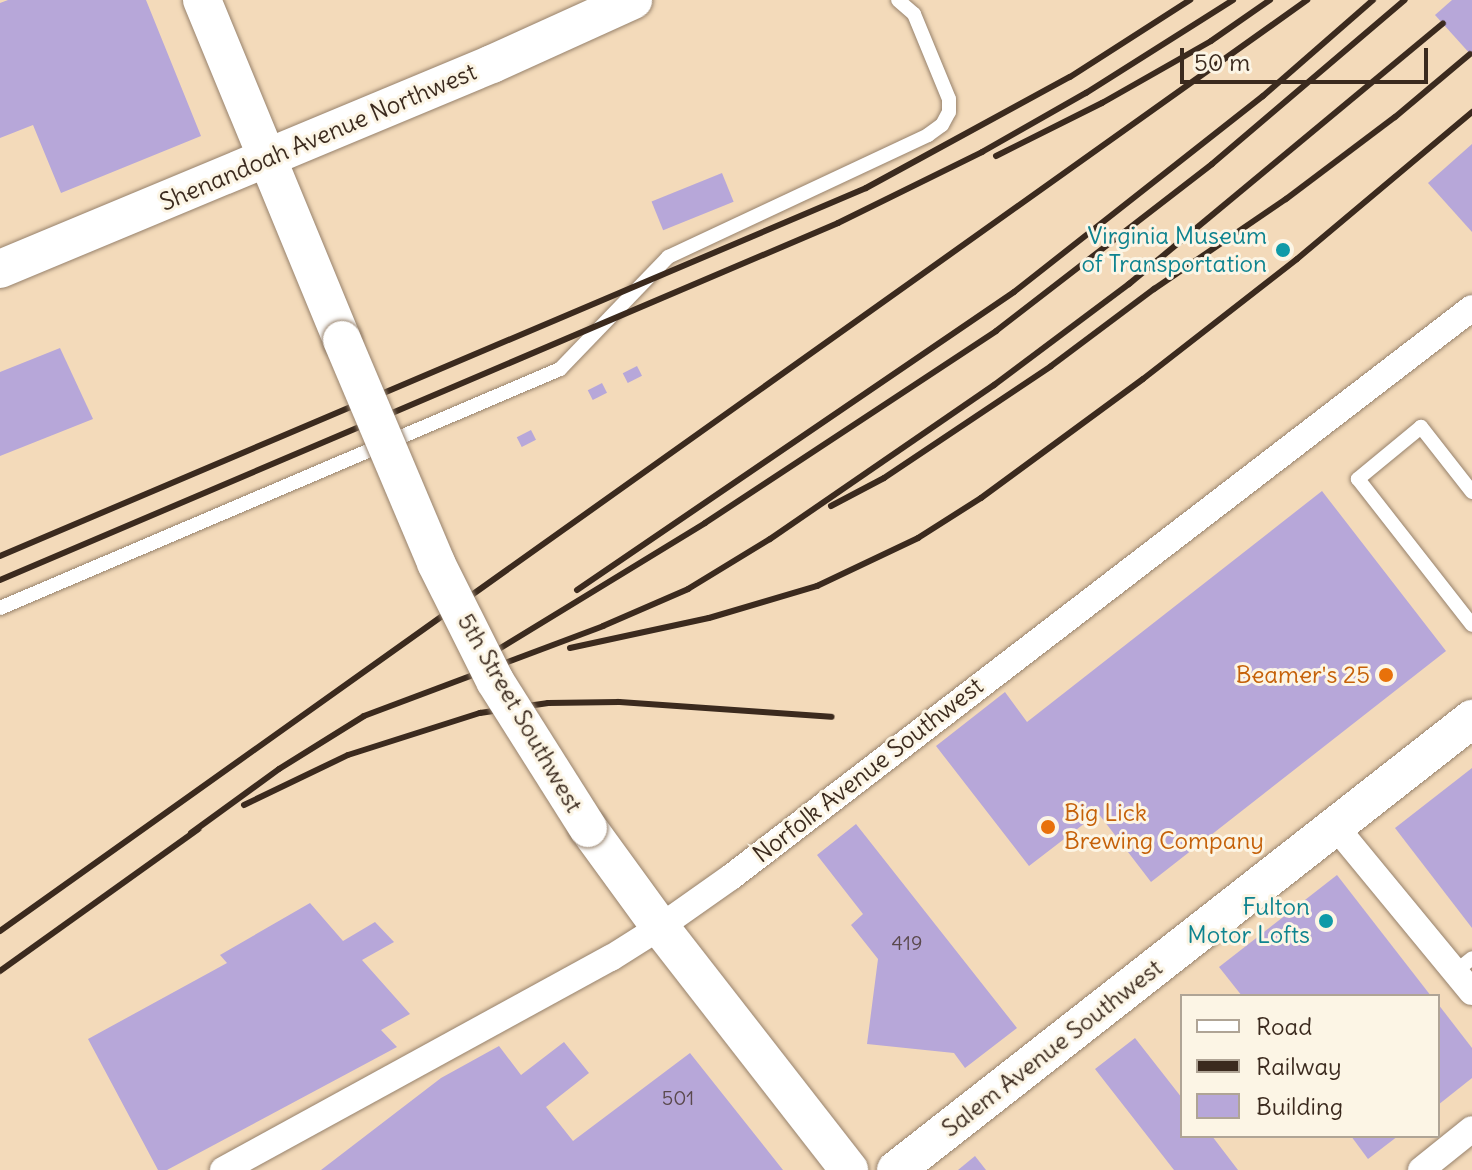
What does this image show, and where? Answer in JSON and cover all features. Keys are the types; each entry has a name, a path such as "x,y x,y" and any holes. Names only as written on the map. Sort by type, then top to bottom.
{"street":[{"name":"5th Street Southwest","path":"202,0 442,576 495,681 588,828 660,927 849,1170"},
{"name":"Shenandoah Avenue Northwest","path":"0,269 492,64 633,0"},
{"name":"Norfolk Avenue Southwest","path":"223,1170 611,958 660,927 731,877 1472,308"},
{"name":"Salem Avenue Southwest","path":"896,1170 1472,719"},
{"path":"1335,826 1466,974"},
{"path":"1421,1170 1472,1129"}],"lane":[{"path":"0,608 560,369 668,257 928,135 942,125 949,112 949,99 914,14 898,0"},
{"path":"1472,492 1421,427 1358,479 1472,625"}],"building":[{"path":"8,0 146,0 201,136 61,193 33,125 0,138 0,3"},
{"path":"1452,0 1472,0 1472,56 1435,15"},
{"path":"1472,144 1472,232 1428,183"},
{"path":"722,173 734,202 663,230 652,201"},
{"path":"60,348 93,419 0,456 0,372"},
{"path":"637,366 642,376 628,383 623,373"},
{"path":"602,383 607,393 593,400 588,390"},
{"path":"531,430 536,440 522,447 517,437"},
{"path":"1322,491 1446,651 1151,882 1098,813 1029,866 936,746 1005,692 1027,722"},
{"path":"1472,768 1472,928 1395,828"},
{"path":"856,824 1017,1028 965,1068 954,1053 867,1044 878,959 851,925 863,914 817,855"},
{"name":"Fulton Motor Lofts","path":"1337,875 1429,994 1240,994 1219,967"},
{"path":"310,903 343,941 375,922 394,942 362,960 410,1014 381,1030 397,1047 167,1170 158,1170 88,1039 227,963 220,955"},
{"path":"1440,1007 1472,1048 1472,1078 1440,1103"},
{"path":"1135,1038 1180,1095 1180,1138 1214,1138 1238,1170 1174,1170 1095,1069"},
{"path":"564,1042 589,1073 546,1107 573,1141 690,1053 783,1170 321,1170 441,1078 499,1046 521,1075"},
{"path":"1352,1138 1395,1138 1368,1159"},
{"path":"975,1156 986,1170 958,1170"}],"railway":[{"path":"0,556 866,188 1070,77 1190,0"},
{"path":"0,580 838,223 982,152 1086,93 1233,0"},
{"path":"996,156 1102,103 1211,41 1270,0"},
{"path":"0,931 1307,0"},
{"path":"577,590 1014,292 1263,96 1373,0"},
{"path":"471,666 705,523 996,331 1212,164 1405,0"},
{"path":"191,833 279,769 364,716 603,626 688,589 770,539 994,385 1129,284 1443,23"},
{"path":"831,506 884,478 1051,366 1154,289 1286,199 1395,117 1470,54"},
{"path":"570,648 709,618 817,586 918,538 981,498 1143,379 1297,259 1472,112"},
{"path":"244,805 348,755 480,713 548,703 619,702 831,717"},
{"path":"0,971 198,829"}],"place":[{"name":"Virginia Museum of Transportation","path":"1283,250"},
{"name":"Beamer's 25","path":"1386,675"},
{"name":"Big Lick Brewing Company","path":"1048,827"},
{"name":"Fulton Motor Lofts","path":"1326,921"}]}
